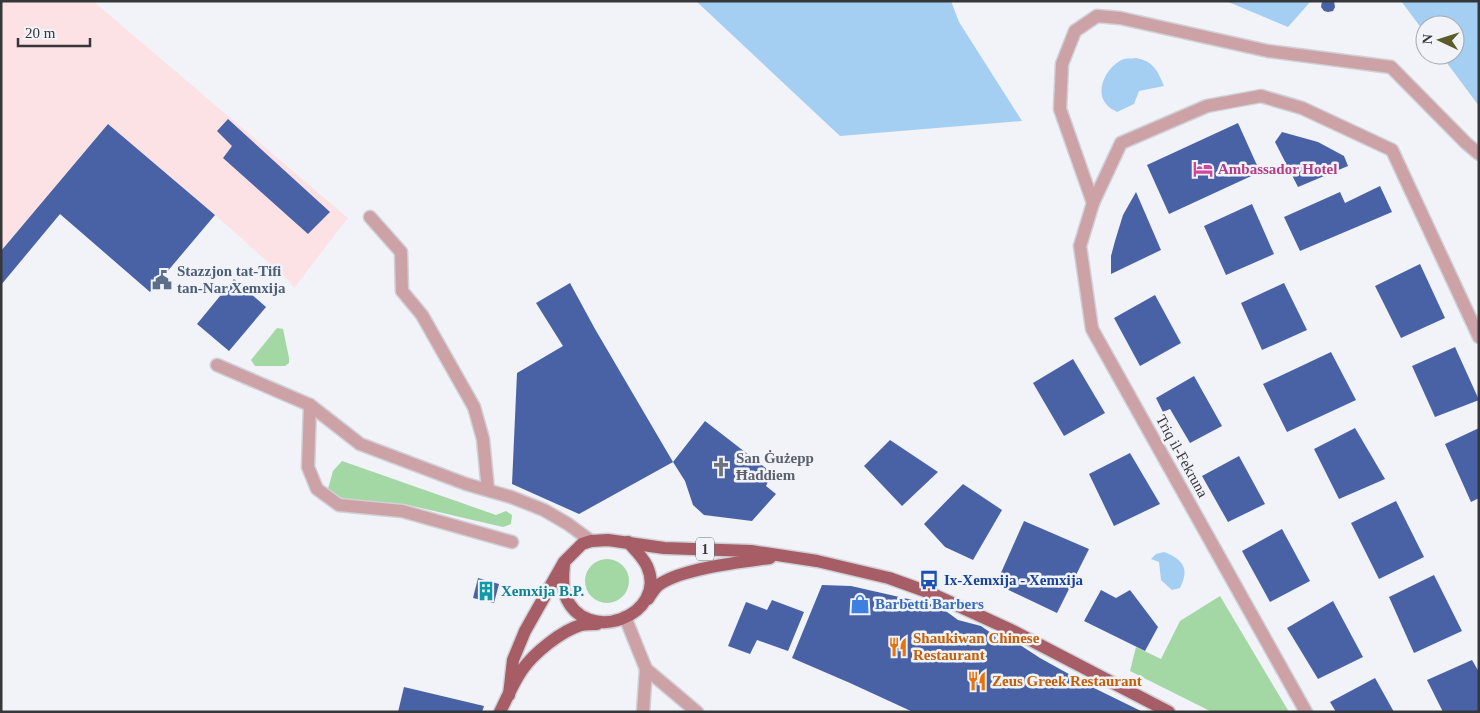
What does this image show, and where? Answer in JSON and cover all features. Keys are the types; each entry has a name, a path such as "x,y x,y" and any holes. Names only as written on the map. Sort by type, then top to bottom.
{"main road":[{"name":"1","path":"509,695 513,660 525,631 564,562 582,544 591,541 608,540 664,548 751,551 817,561 889,578 928,592 1012,630 1169,712"},
{"path":"628,542 641,556 648,568 650,580 643,606"},
{"name":"1","path":"500,712 522,670 550,642 567,632 582,625 606,623 625,617 643,606 659,585 672,578 734,563 782,556"},
{"path":"564,562 563,581 565,594 571,606 580,615 592,621 606,623"}],"street":[{"path":"1093,203 1060,108 1062,64 1075,32 1097,16 1120,18 1268,51 1391,67 1479,154"},
{"name":"Triq il-Fekruna","path":"1306,712 1092,329 1080,246 1093,203 1121,143 1208,106 1261,96 1302,108 1392,150 1479,337"},
{"path":"370,217 401,252 402,291 422,316 474,407 483,439 488,490"},
{"path":"217,365 310,405 360,444 466,484 511,497 544,510 568,524 591,541"},
{"path":"310,405 308,467 317,489 339,505 402,511 512,542"},
{"path":"625,617 646,669 643,712"},
{"path":"646,669 697,712"}],"shaded area":[{"path":"1,1 93,1 348,218 294,288 289,281 215,215 108,124 1,251"}],"green space":[{"path":"277,328 283,329 289,363 285,366 255,366 251,360"},
{"path":"342,461 496,515 506,511 512,515 511,524 503,527 404,504 343,502 328,489 333,471"},
{"path":"603,559 611,559 623,565 629,581 623,597 611,603 603,603 591,597 585,585 585,577 591,565"},
{"path":"1220,596 1289,712 1212,712 1130,671 1136,647 1161,659 1180,621"}],"water":[{"path":"696,1 951,1 959,22 1022,121 840,136"},
{"path":"1226,1 1311,1 1288,27"},
{"path":"1401,1 1479,1 1479,106 1448,65 1465,65 1465,15 1415,15 1415,20"},
{"path":"1136,58 1142,59 1154,67 1164,86 1139,91 1134,104 1117,112 1108,106 1103,99 1102,85 1104,79 1118,62"},
{"path":"1164,552 1176,558 1183,566 1184,575 1180,588 1172,590 1161,580 1159,562 1151,559 1156,554"}],"building":[{"path":"1322,1 1334,1 1335,7 1333,11 1324,11 1321,7"},
{"path":"228,119 330,212 308,234 223,158 232,146 217,131"},
{"name":"Ambassador Hotel","path":"1238,123 1260,172 1169,214 1147,165"},
{"path":"108,124 215,215 150,292 60,214 1,285 1,251"},
{"path":"1282,132 1318,142 1344,156 1348,166 1298,187 1275,142"},
{"path":"1380,186 1392,212 1300,251 1284,217 1340,192 1345,203"},
{"path":"1136,192 1161,250 1111,274 1111,256 1115,241 1123,215"},
{"path":"1252,204 1274,254 1226,275 1204,226"},
{"path":"1420,264 1445,318 1401,338 1375,286"},
{"path":"234,279 266,307 229,351 197,324"},
{"path":"570,283 673,462 579,514 512,484 517,373 563,346 536,303"},
{"path":"1284,283 1307,330 1262,350 1241,303"},
{"path":"1155,295 1181,343 1140,366 1114,318"},
{"path":"1455,347 1479,400 1435,417 1412,366"},
{"path":"1331,352 1356,400 1287,432 1263,384"},
{"path":"1073,359 1105,413 1064,436 1033,383"},
{"path":"1194,376 1222,426 1190,443 1170,409 1163,412 1156,398"},
{"name":"San Ġużepp Ħaddiem","path":"705,421 772,473 766,486 776,494 752,521 704,515 693,505 685,481 673,462"},
{"path":"1355,428 1385,479 1339,499 1314,449"},
{"path":"1479,428 1479,498 1471,502 1445,444"},
{"path":"890,440 938,472 902,506 864,466"},
{"path":"1130,453 1160,504 1114,526 1089,474"},
{"path":"1239,456 1265,504 1228,522 1202,476"},
{"path":"963,484 1002,510 973,560 945,547 924,524"},
{"path":"1396,501 1424,557 1379,579 1351,523"},
{"path":"1024,521 1089,549 1057,613 996,584"},
{"path":"1282,529 1310,581 1270,602 1242,551"},
{"path":"1434,575 1462,631 1414,653 1389,597"},
{"name":"Xemxija B.P.","path":"478,578 499,584 494,603 473,598"},
{"path":"822,585 851,586 939,606 958,620 981,626 998,638 1020,645 1094,688 1143,712 913,712 792,658"},
{"path":"1101,590 1116,598 1130,590 1158,627 1145,651 1084,621"},
{"path":"772,600 804,612 788,651 757,640 750,654 728,646 746,602 767,610"},
{"path":"1333,601 1363,657 1318,679 1287,628"},
{"path":"1472,660 1479,672 1479,712 1443,712 1427,680"},
{"path":"1375,678 1394,712 1336,712 1330,702"},
{"path":"404,687 484,706 482,712 398,712"}],"place":[{"name":"Ambassador Hotel","path":"1203,169"},
{"name":"Stazzjon tat-Tifi tan-Nar Xemxija","path":"162,280"},
{"name":"San Ġużepp Ħaddiem","path":"721,467"},
{"name":"Ix-Xemxija - Xemxija","path":"929,580"},
{"name":"Xemxija B.P.","path":"486,591"},
{"name":"Barbetti Barbers","path":"860,604"},
{"name":"Shaukiwan Chinese Restaurant","path":"898,647"},
{"name":"Zeus Greek Restaurant","path":"977,681"}]}
